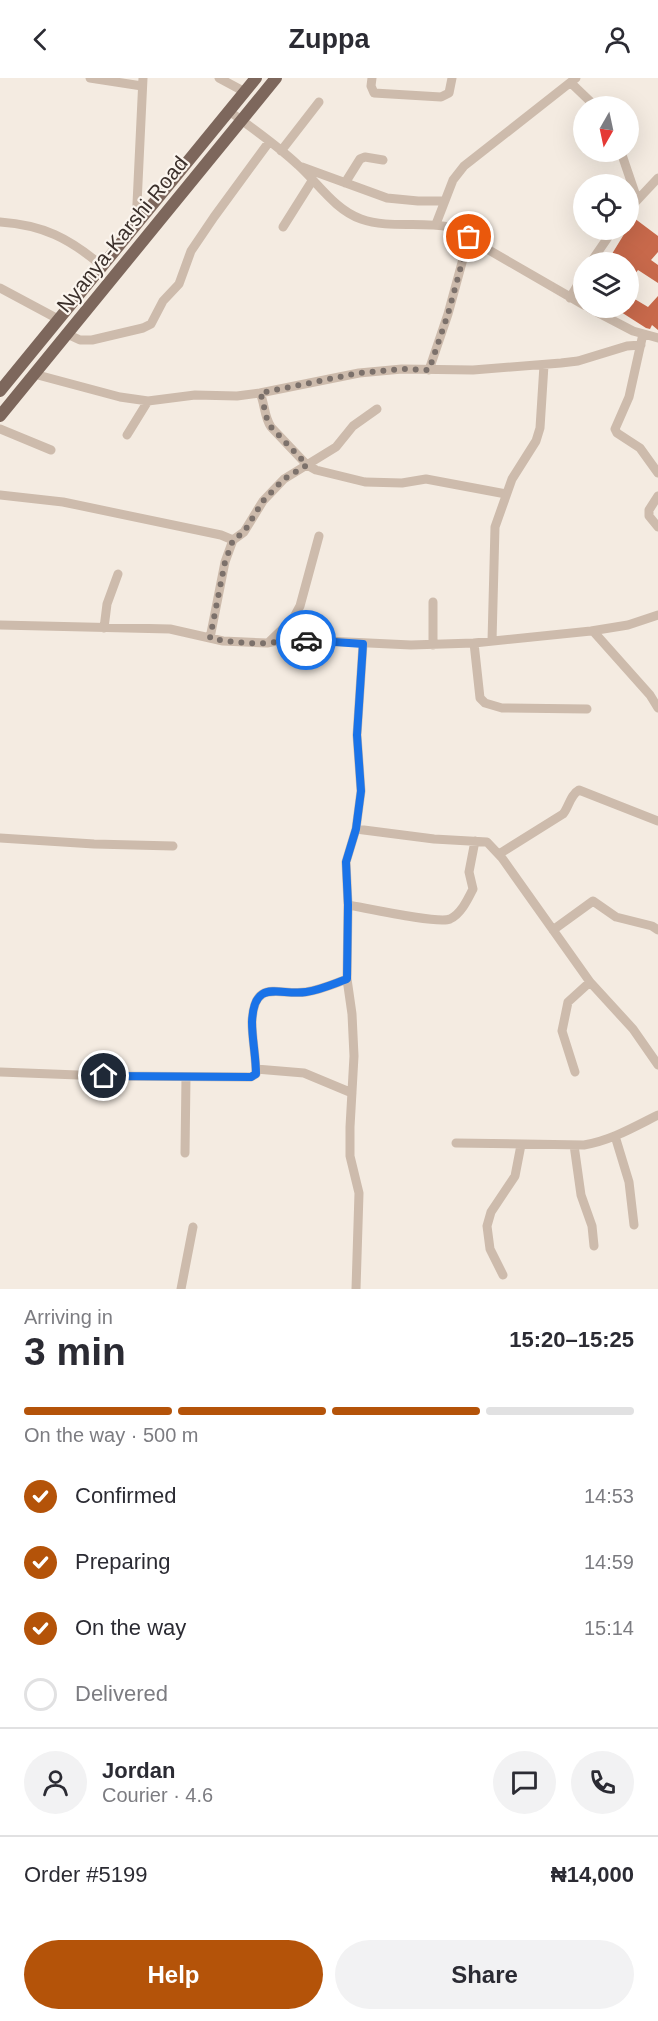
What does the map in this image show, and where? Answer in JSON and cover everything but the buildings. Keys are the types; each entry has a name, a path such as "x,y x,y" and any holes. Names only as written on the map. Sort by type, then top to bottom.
{"main road":[{"name":"Nyanya-Karshi Road","path":"0,391 256,78"},
{"name":"Nyanya-Karshi Road","path":"0,416 276,78"}],"street":[{"path":"90,78 142,82 136,226"},
{"path":"219,78 244,92"},
{"path":"372,78 370,86 374,93 441,97 449,93 452,78"},
{"path":"436,224 453,180 472,159 574,80 586,96"},
{"path":"282,151 319,102"},
{"path":"229,111 282,151 312,181 358,218 372,222 436,224 449,227 573,299"},
{"path":"66,334 80,340 92,340 143,328 150,324 163,301 179,284 191,251 269,141"},
{"path":"345,183 360,159 365,157 383,160"},
{"path":"300,167 387,198 444,201"},
{"path":"639,197 658,178"},
{"path":"283,227 312,181"},
{"path":"0,222 25,224 53,232 86,252 102,266"},
{"path":"429,370 448,314 469,237"},
{"path":"0,288 58,319"},
{"path":"570,298 573,293"},
{"path":"610,318 643,334 658,338"},
{"path":"643,334 629,397 615,429 617,433 640,448 658,473"},
{"path":"34,374 120,397 148,401 195,395 237,396 359,373 402,369 473,370 544,365 578,361 607,351 641,345"},
{"path":"492,641 495,527 512,479 536,441 540,428 544,365"},
{"path":"260,393 264,402 266,420 271,427 307,465 316,470 365,482 402,483 426,479 506,494"},
{"path":"127,435 148,401"},
{"path":"210,638 225,562 233,540 244,532 263,501 284,479 336,447 353,426 377,409"},
{"path":"0,429 51,450"},
{"path":"0,495 63,502 221,535 233,540"},
{"path":"658,496 649,510 649,516 658,526"},
{"path":"267,643 294,620 319,536"},
{"path":"104,628 107,604 118,574"},
{"path":"433,602 433,645"},
{"path":"0,625 170,629 223,641 267,643 285,639 363,644 433,645 593,631 628,625 658,615"},
{"path":"593,631 650,695 658,708"},
{"path":"474,643 480,698 485,703 502,708 587,709"},
{"path":"356,1289 359,1193 350,1156 354,1056 352,1014 347,979 346,862 356,829 361,791 357,735 363,644"},
{"path":"499,854 563,814 574,793 579,790 658,821"},
{"path":"356,829 434,839 487,842 499,854 590,982 627,1022 658,1065"},
{"path":"0,838 173,846"},
{"path":"348,905 444,921 452,918 458,913 473,889 469,872 475,841"},
{"path":"553,930 593,901 616,917 652,926 658,930"},
{"path":"0,1072 251,1077 256,1074 252,1025 258,998 266,992 276,990 303,993 316,991 347,979"},
{"path":"575,1072 562,1030 568,1002 590,982"},
{"path":"256,1069 304,1073 352,1094"},
{"path":"185,1153 186,1077"},
{"path":"456,1143 574,1145 599,1143 658,1115"},
{"path":"615,1136 629,1182 634,1225"},
{"path":"503,1275 490,1249 487,1226 492,1212 515,1176 522,1145"},
{"path":"574,1145 581,1195 592,1226 594,1246"},
{"path":"181,1289 193,1227"}],"way so far":[{"path":"306,640 285,639 267,643 223,641 210,638 225,562 233,540 244,532 263,501 284,479 307,465 266,420 264,402 260,393 359,373 402,369 429,370 448,314 469,237"}],"route":[{"path":"104,1076 251,1077 256,1074 252,1025 258,998 266,992 276,990 303,993 316,991 347,979 346,862 356,829 361,791 357,735 363,644 306,640"}]}
